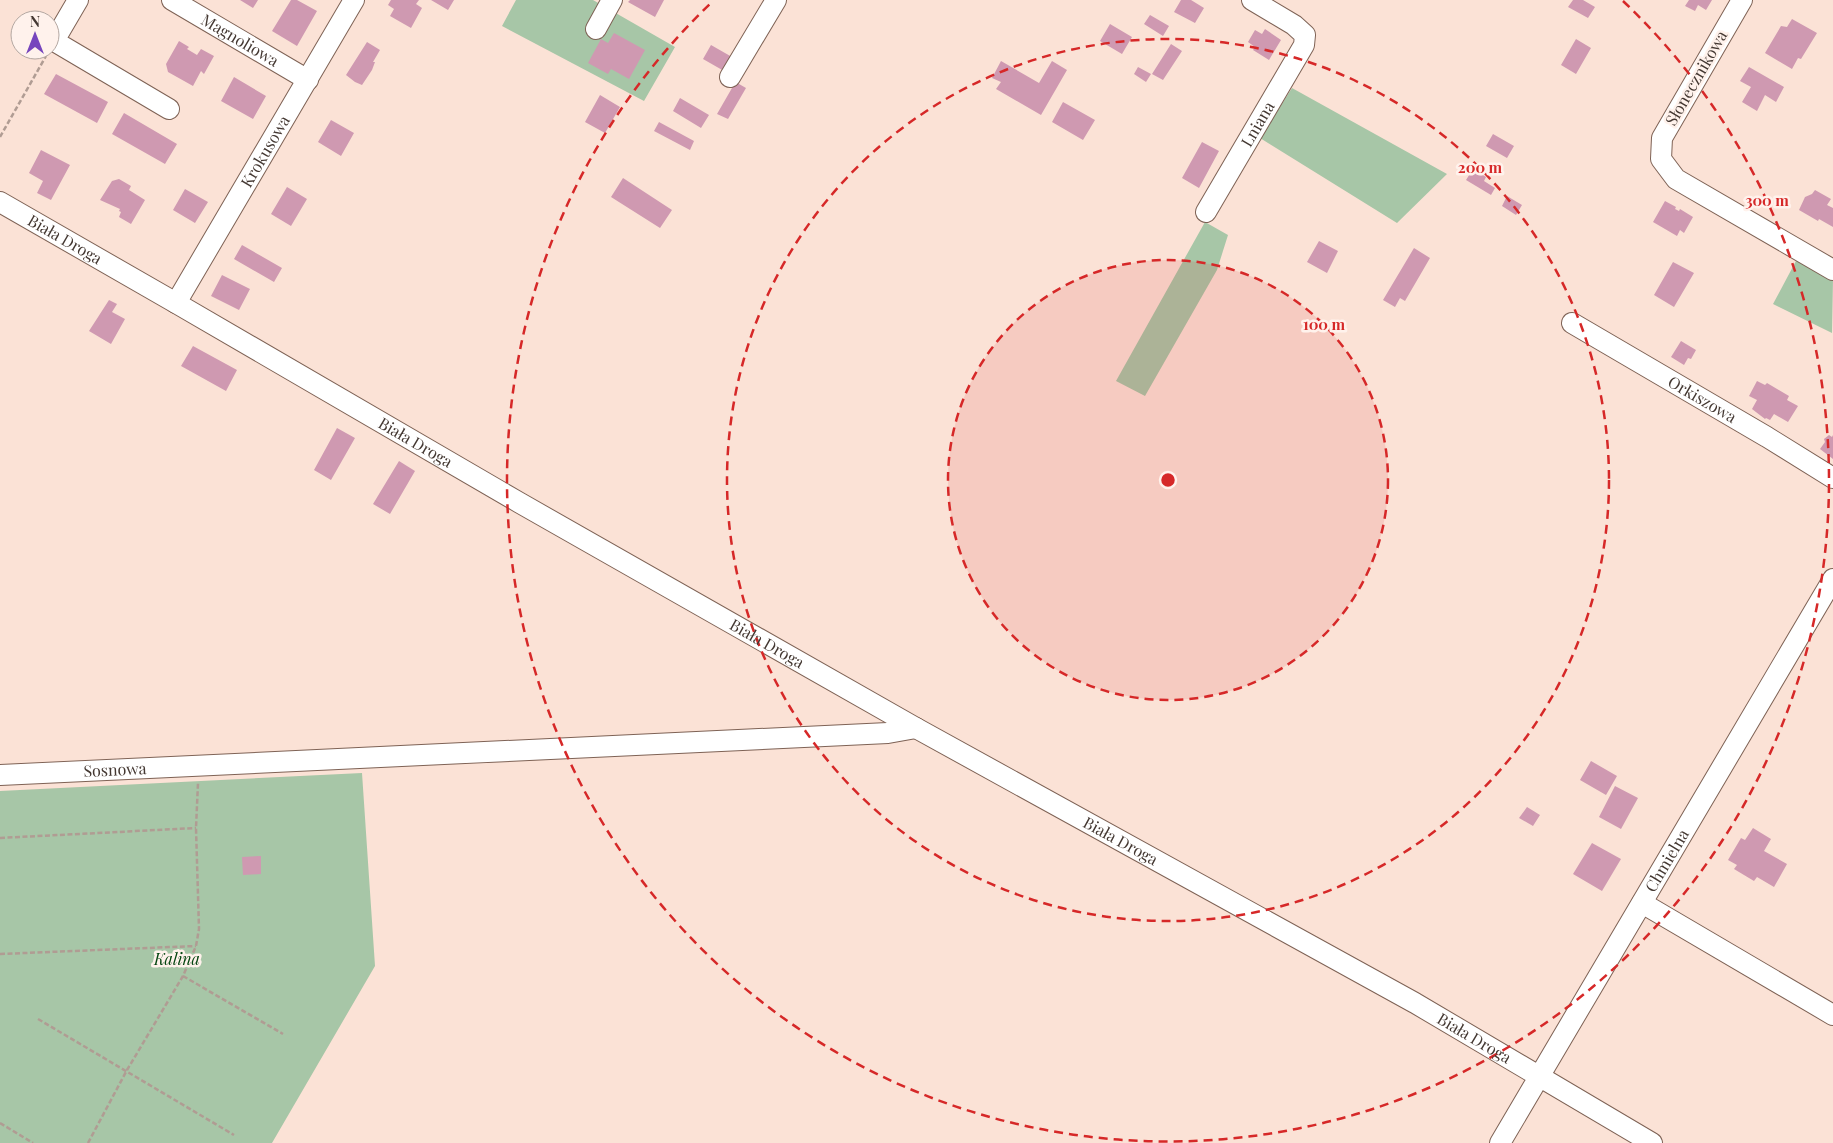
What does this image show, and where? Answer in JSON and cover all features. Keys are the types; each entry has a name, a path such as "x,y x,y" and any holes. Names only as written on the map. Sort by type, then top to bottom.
{"street":[{"path":"60,32 78,0"},
{"name":"Magnoliowa","path":"172,0 308,80"},
{"name":"Krokusowa","path":"176,302 354,0"},
{"path":"596,29 612,0"},
{"path":"730,77 776,0"},
{"name":"Lniana","path":"1206,212 1304,45 1305,35 1294,25 1252,0"},
{"name":"Słonecznikowa","path":"1742,0 1662,138 1660,159 1676,180 1833,270"},
{"path":"60,50 169,109"},
{"name":"Biała Droga","path":"0,202 176,302 520,503 916,728 1415,1003 1652,1143"},
{"name":"Orkiszowa","path":"1572,323 1767,437 1833,478"},
{"name":"Chmielna","path":"1500,1143 1833,578"},
{"name":"Sosnowa","path":"0,775 888,733 916,728"},
{"path":"1642,903 1833,1015"}],"path":[{"path":"0,137 44,60"},
{"path":"88,1143 127,1070 183,976 196,946 199,929 196,828 199,766"},
{"path":"0,838 196,828"},
{"path":"0,954 196,946"},
{"path":"183,976 283,1034"},
{"path":"38,1019 234,1135"},
{"path":"0,1123 33,1143"}],"green space":[{"path":"516,0 593,0 675,47 644,101 502,26"},
{"path":"1292,88 1447,174 1397,223 1260,138"},
{"path":"1205,222 1228,235 1217,270 1145,396 1116,381"},
{"path":"1797,259 1833,278 1832,333 1773,304"},
{"name":"Kalina","path":"362,773 375,966 272,1143 0,1143 0,791"}],"building":[{"path":"240,0 258,0 253,8"},
{"path":"291,0 297,0 317,11 297,46 272,31"},
{"path":"391,0 419,0 416,4 422,8 411,28 390,16 394,9 388,5"},
{"path":"431,0 454,0 448,10"},
{"path":"630,0 664,0 655,17 628,2"},
{"path":"1181,0 1191,0 1204,8 1195,23 1174,12"},
{"path":"1573,0 1583,0 1595,7 1588,18 1568,7"},
{"path":"1689,0 1712,0 1706,10 1698,5 1695,11 1685,6"},
{"path":"1150,15 1169,26 1163,36 1144,24"},
{"path":"1792,19 1817,33 1801,59 1798,58 1792,69 1765,53 1781,26 1787,27"},
{"path":"1110,24 1132,37 1122,54 1100,41"},
{"path":"1265,29 1281,40 1269,60 1253,50 1255,47 1248,42 1255,30 1262,34"},
{"path":"614,33 645,50 629,79 611,69 608,74 588,63 601,39 608,43"},
{"path":"1576,39 1591,48 1576,74 1561,65"},
{"path":"179,41 197,55 201,49 214,56 204,74 201,71 193,86 168,72 166,64"},
{"path":"367,42 380,50 373,62 375,62 372,70 362,85 346,75"},
{"path":"1171,44 1182,51 1163,80 1152,74"},
{"path":"711,45 732,57 724,71 703,59"},
{"path":"1001,61 1039,83 1052,61 1067,70 1041,115 996,89 1001,82 992,78"},
{"path":"1138,67 1151,74 1146,82 1134,74"},
{"path":"1749,67 1784,87 1776,102 1765,95 1757,111 1742,102 1751,87 1740,81"},
{"path":"56,74 108,102 97,123 44,94"},
{"path":"234,77 266,96 253,119 221,101"},
{"path":"732,80 746,88 728,119 717,114 732,88 728,86"},
{"path":"600,95 620,107 605,133 585,122"},
{"path":"680,98 709,115 701,128 673,111"},
{"path":"1063,102 1095,120 1083,140 1052,122"},
{"path":"124,113 177,144 165,164 112,134"},
{"path":"331,120 354,133 341,156 318,142"},
{"path":"659,122 694,141 690,150 654,131"},
{"path":"1493,134 1514,146 1507,158 1486,146"},
{"path":"1202,142 1219,151 1199,188 1182,178"},
{"path":"41,150 70,165 51,200 37,193 43,181 29,173"},
{"path":"1473,169 1486,177 1484,181 1495,188 1491,195 1466,180"},
{"path":"623,178 672,210 660,228 611,197"},
{"path":"119,179 131,186 129,190 145,200 131,224 119,217 120,209 100,200 112,181"},
{"path":"287,187 307,199 291,226 271,214"},
{"path":"185,189 208,202 195,223 173,210"},
{"path":"1815,190 1831,199 1827,205 1833,208 1833,227 1799,210 1805,197 1812,194"},
{"path":"1507,196 1522,205 1516,215 1502,206"},
{"path":"1665,201 1676,207 1675,209 1679,211 1680,209 1693,217 1684,233 1680,230 1677,236 1653,222"},
{"path":"1319,241 1338,251 1327,273 1307,262"},
{"path":"242,245 282,268 274,282 234,259"},
{"path":"1414,248 1430,258 1405,301 1400,298 1395,307 1383,300"},
{"path":"1673,262 1694,273 1674,307 1654,295"},
{"path":"222,275 250,289 239,310 211,296"},
{"path":"109,300 117,304 112,312 125,319 111,344 89,331"},
{"path":"1681,341 1696,350 1691,359 1688,358 1684,365 1671,357"},
{"path":"193,346 237,370 226,391 181,366"},
{"path":"1757,381 1765,385 1767,383 1789,396 1787,400 1798,406 1788,422 1774,414 1770,420 1765,419 1752,409 1757,400 1749,396"},
{"path":"337,428 355,438 331,480 314,470"},
{"path":"1829,435 1832,437 1833,435 1833,459 1820,449 1825,442 1824,439"},
{"path":"399,461 415,471 390,514 373,504"},
{"path":"1591,761 1617,776 1606,795 1580,780"},
{"path":"1615,786 1638,798 1621,829 1599,817"},
{"path":"1527,807 1540,815 1533,826 1519,818"},
{"path":"1753,828 1771,839 1764,851 1787,864 1774,887 1757,877 1754,881 1734,869 1737,865 1728,860 1741,838 1745,840"},
{"path":"1592,843 1621,859 1602,891 1573,874"},
{"path":"261,856 261,874 243,875 242,857"}]}
